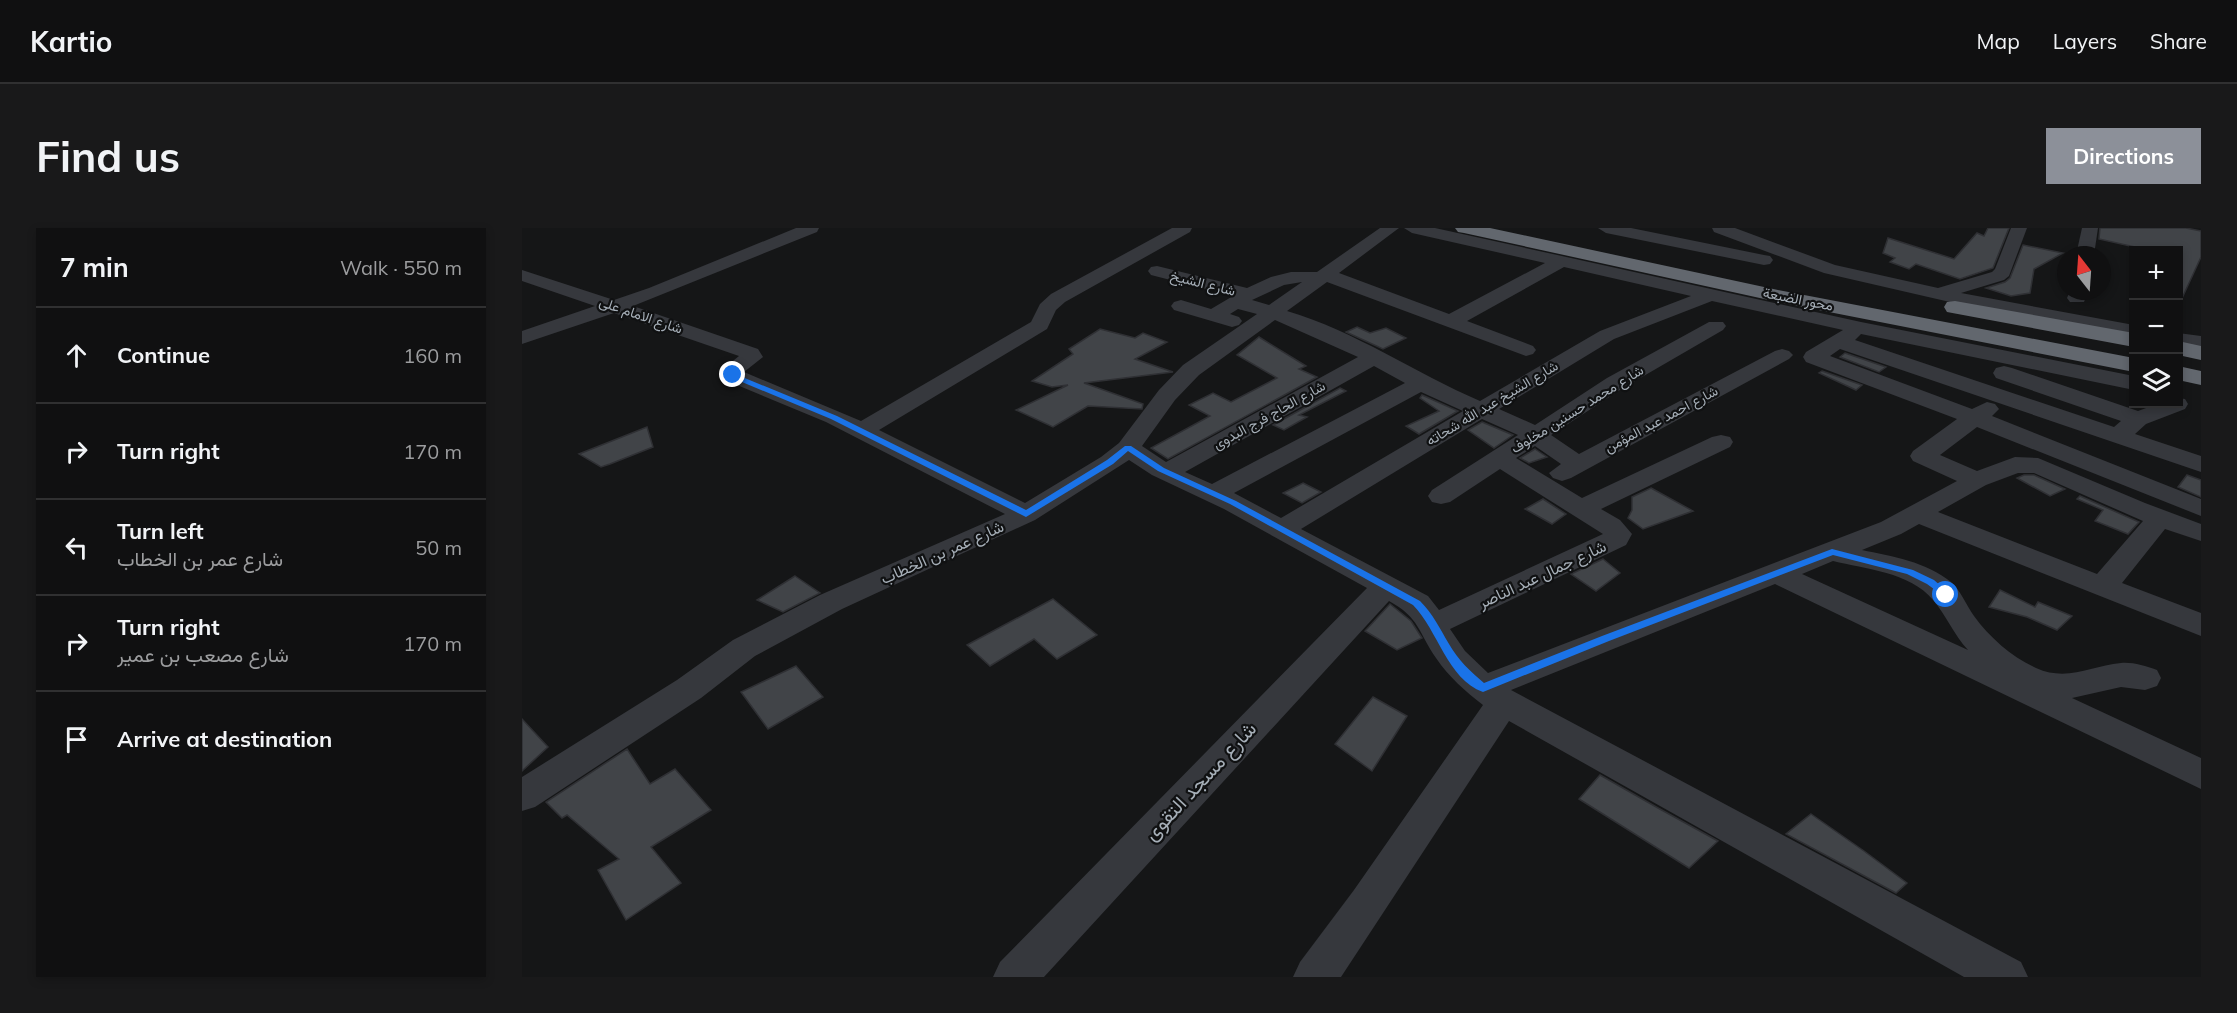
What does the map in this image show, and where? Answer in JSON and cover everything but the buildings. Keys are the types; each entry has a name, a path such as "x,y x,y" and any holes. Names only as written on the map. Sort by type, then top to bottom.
{"highway":[{"name":"محور الضبعة","path":"1464,228 1779,296 2129,363"},
{"name":"محور الضبعة","path":"1554,228 1787,275 2129,339"},
{"path":"2183,349 2201,353"}],"street":[{"path":"522,338 713,270 811,228"},
{"path":"861,431 1040,325 1047,308 1058,298 1184,228"},
{"name":"شارع عمر بن الخطاب","path":"522,796 689,689 744,648 831,602 1026,514 1110,462 1128,448 1167,395 1191,370 1391,228"},
{"path":"1412,228 1861,328 2129,382"},
{"path":"1606,228 1768,261 1830,268"},
{"path":"1720,228 1830,268 1989,305 2129,330"},
{"path":"1938,294 1998,276 2003,272 2019,228"},
{"path":"2087,246 2090,228"},
{"path":"1450,322 1562,261"},
{"name":"شارع الشيخ","path":"1157,272 1243,298 1264,320"},
{"name":"شارع الامام على","path":"522,275 537,282 562,287 614,307 752,353 749,361 734,369 733,375 834,417 861,431"},
{"path":"1214,315 1271,282 1287,277 1324,277 1526,350"},
{"name":"شارع الشيخ عبد الله شحاته","path":"1281,529 1607,335 1712,294"},
{"path":"1180,306 1214,315 1264,320 1349,344 1421,383 1523,428 1578,464"},
{"name":"شارع محمد حسنين مخلوف","path":"1441,496 1615,383 1716,326"},
{"path":"1861,328 1814,357 1975,418 2092,456 2201,485"},
{"path":"1915,338 2014,376 2138,419"},
{"path":"2183,340 2201,342"},
{"path":"1838,341 2001,398 2092,456 2201,508"},
{"name":"شارع احمد عبد المؤمن","path":"1541,484 1782,355"},
{"name":"شارع الحاج فرج البدوى","path":"1166,472 1372,358"},
{"path":"1213,494 1421,383"},
{"path":"2092,456 2138,419 2186,392"},
{"path":"1977,480 1922,456 2001,398"},
{"path":"861,431 1026,514"},
{"path":"1582,508 1721,442"},
{"path":"1128,448 1166,472 1281,529 1417,603 1427,613 1446,649 1464,672 1493,695 2006,977"},
{"path":"2092,456 2160,518 2201,533"},
{"path":"1315,977 1368,903 1493,695 1606,638 1832,552 1918,514 1977,480 2021,463 2038,466 2092,456 2201,464"},
{"name":"شارع جمال عبد الناصر","path":"1433,625 1616,539 1616,530 1499,458"},
{"path":"1918,514 2103,586 2198,619"},
{"path":"2103,586 2160,518"},
{"path":"1832,552 1899,569 1930,582 1946,595 1965,626 1987,650 2013,671 2027,678 2050,685 2072,687 2116,674 2145,678"},
{"path":"1776,573 2201,774"},
{"name":"شارع مسجد التقوى","path":"1015,977 1386,586"}],"route":[{"path":"733,375 834,417 1026,514 1110,462 1128,448 1161,470 1233,503 1417,603 1427,613 1446,649 1464,672 1483,688 1606,638 1832,552 1910,572 1930,582 1946,595"}]}
